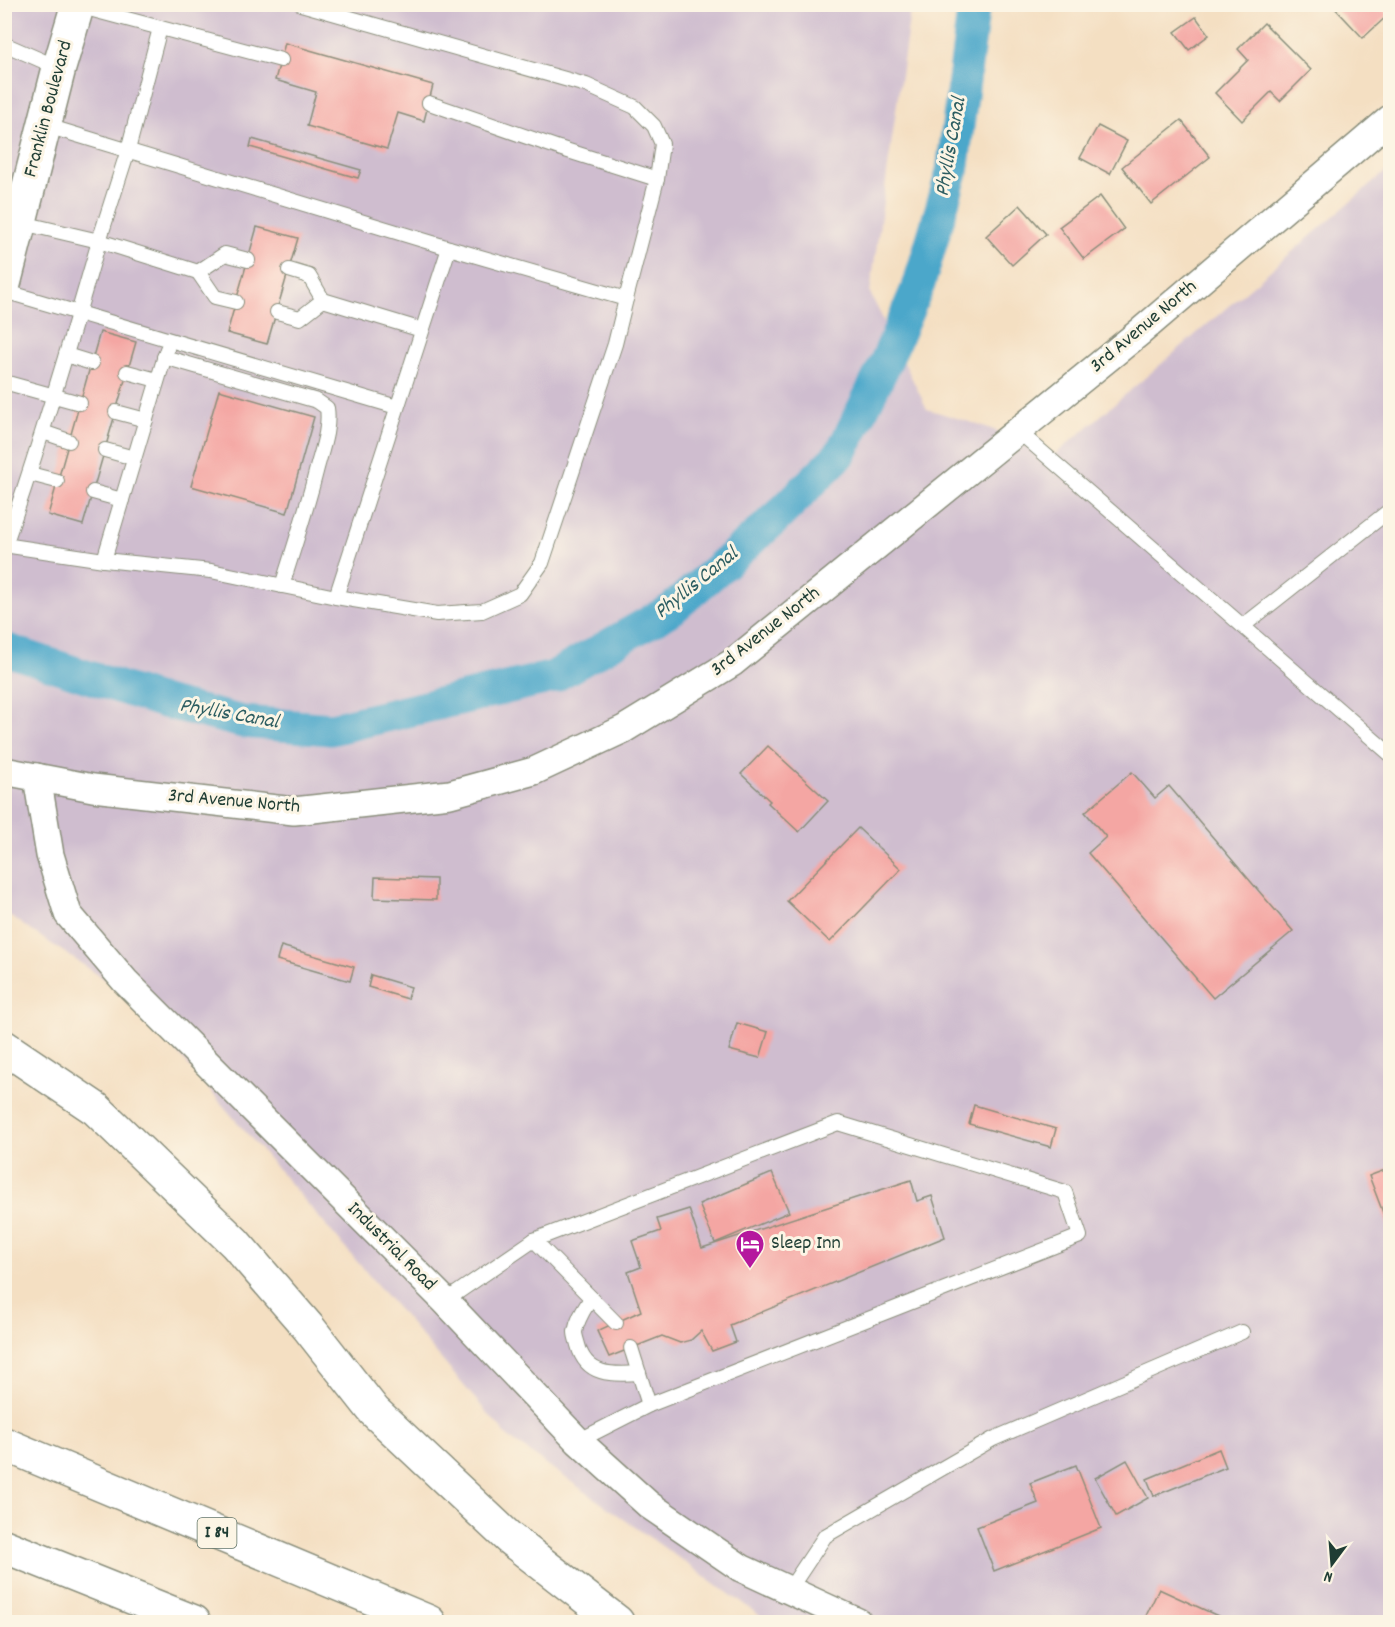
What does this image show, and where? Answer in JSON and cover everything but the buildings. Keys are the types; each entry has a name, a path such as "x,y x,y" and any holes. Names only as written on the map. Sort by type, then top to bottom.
{"main road":[{"name":"Franklin Boulevard","path":"4,284 12,220 44,125 78,5"},
{"path":"4,1047 96,1109 235,1243 308,1327 374,1411 509,1538 617,1623"},
{"name":"I 84","path":"4,1444 429,1623"},
{"path":"4,1546 194,1623"}],"street":[{"name":"3rd Avenue North","path":"4,771 93,788 294,811 450,794 534,771 624,729 732,663 1140,332 1390,119"},
{"name":"Industrial Road","path":"37,777 50,855 68,914 125,981 445,1301 578,1441 649,1504 741,1568 858,1623"}],"lane":[{"path":"160,28 128,150 30,474 5,545 104,560 211,571 336,597 437,614 482,611 520,594 542,563 615,344 657,179 662,144 654,126 634,107 586,85 301,4"},
{"path":"78,5 281,60"},
{"path":"4,44 59,68"},
{"path":"429,103 657,179"},
{"path":"44,125 449,248 626,299"},
{"path":"12,220 99,241 198,272 215,297 236,302"},
{"path":"336,597 449,248"},
{"path":"198,272 225,254 248,260"},
{"path":"288,270 309,276 323,300 422,330"},
{"path":"4,291 398,407"},
{"path":"276,312 300,318 323,300"},
{"path":"104,560 169,340"},
{"path":"66,355 92,363"},
{"path":"164,357 316,401 327,408 328,420 312,489 282,586"},
{"path":"127,372 157,381"},
{"path":"4,382 80,403"},
{"path":"116,412 146,420"},
{"path":"1018,431 1390,754"},
{"path":"43,432 69,441"},
{"path":"105,450 134,458"},
{"path":"30,474 57,482"},
{"path":"93,492 122,500"},
{"path":"1243,626 1390,510"},
{"path":"445,1301 534,1240 838,1123 1065,1192 1080,1236 649,1405 578,1441"},
{"path":"534,1240 616,1323"},
{"path":"591,1298 581,1315 575,1334 580,1352 592,1369 613,1375 639,1373"},
{"path":"789,1590 825,1536 993,1439 1242,1332"},
{"path":"631,1348 649,1405"}],"shaded area":[{"path":"4,5 911,5 870,293 927,409 986,427 1056,454 1390,168 1390,1622 769,1622 508,1437 127,994 5,913"}],"waterway":[{"name":"Phyllis Canal","path":"4,649 164,702 243,722 331,729 553,677 672,609 773,521 841,453 884,366 919,284 952,172 974,4"}],"place":[{"name":"Sleep Inn","path":"750,1270"}]}
